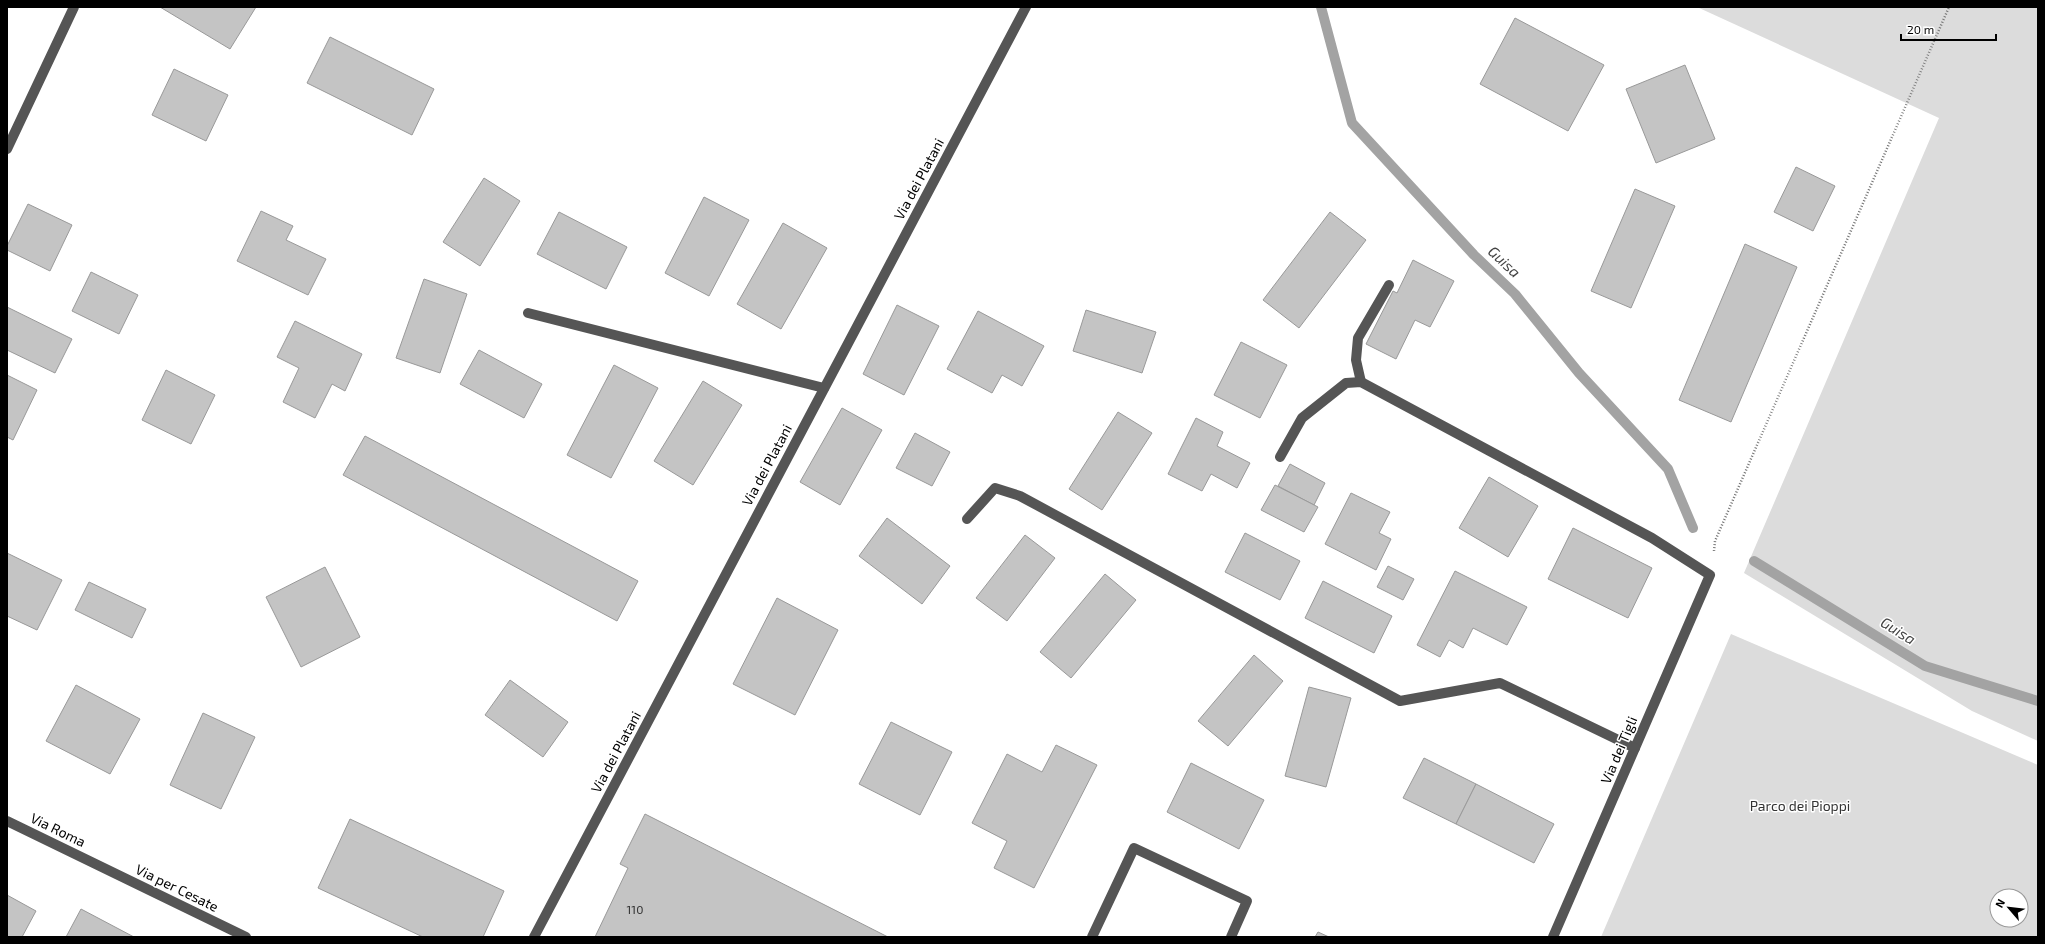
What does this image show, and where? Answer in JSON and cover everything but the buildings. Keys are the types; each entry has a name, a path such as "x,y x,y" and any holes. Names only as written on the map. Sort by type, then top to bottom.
{"street":[{"path":"7,149 74,7"},
{"name":"Via dei Platani","path":"534,937 1026,7"},
{"path":"1361,382 1356,360 1358,338 1389,285"},
{"path":"528,313 824,388"},
{"path":"1280,457 1302,418 1346,383 1361,382 1652,538 1710,575"},
{"path":"968,518 995,488 1020,496 1400,701 1500,684 1635,748"},
{"name":"Via dei Tigli","path":"1553,937 1710,575"},
{"name":"Via Roma","path":"7,820 97,864"},
{"path":"1092,937 1134,848 1247,901 1231,937"},
{"name":"Via per Cesate","path":"97,864 246,937"}],"path":[{"path":"1710,575 1715,541 1949,7"}],"green space":[{"path":"1697,7 2038,7 2038,741 1972,711 1744,573 1939,118"},
{"name":"Parco dei Pioppi","path":"1731,634 2038,765 2038,937 1601,937"}],"waterway":[{"name":"Guisa","path":"1321,7 1352,123 1474,255 1515,294 1579,373 1668,469 1693,528"},
{"name":"Guisa","path":"1754,561 1925,666 2038,701"}]}
